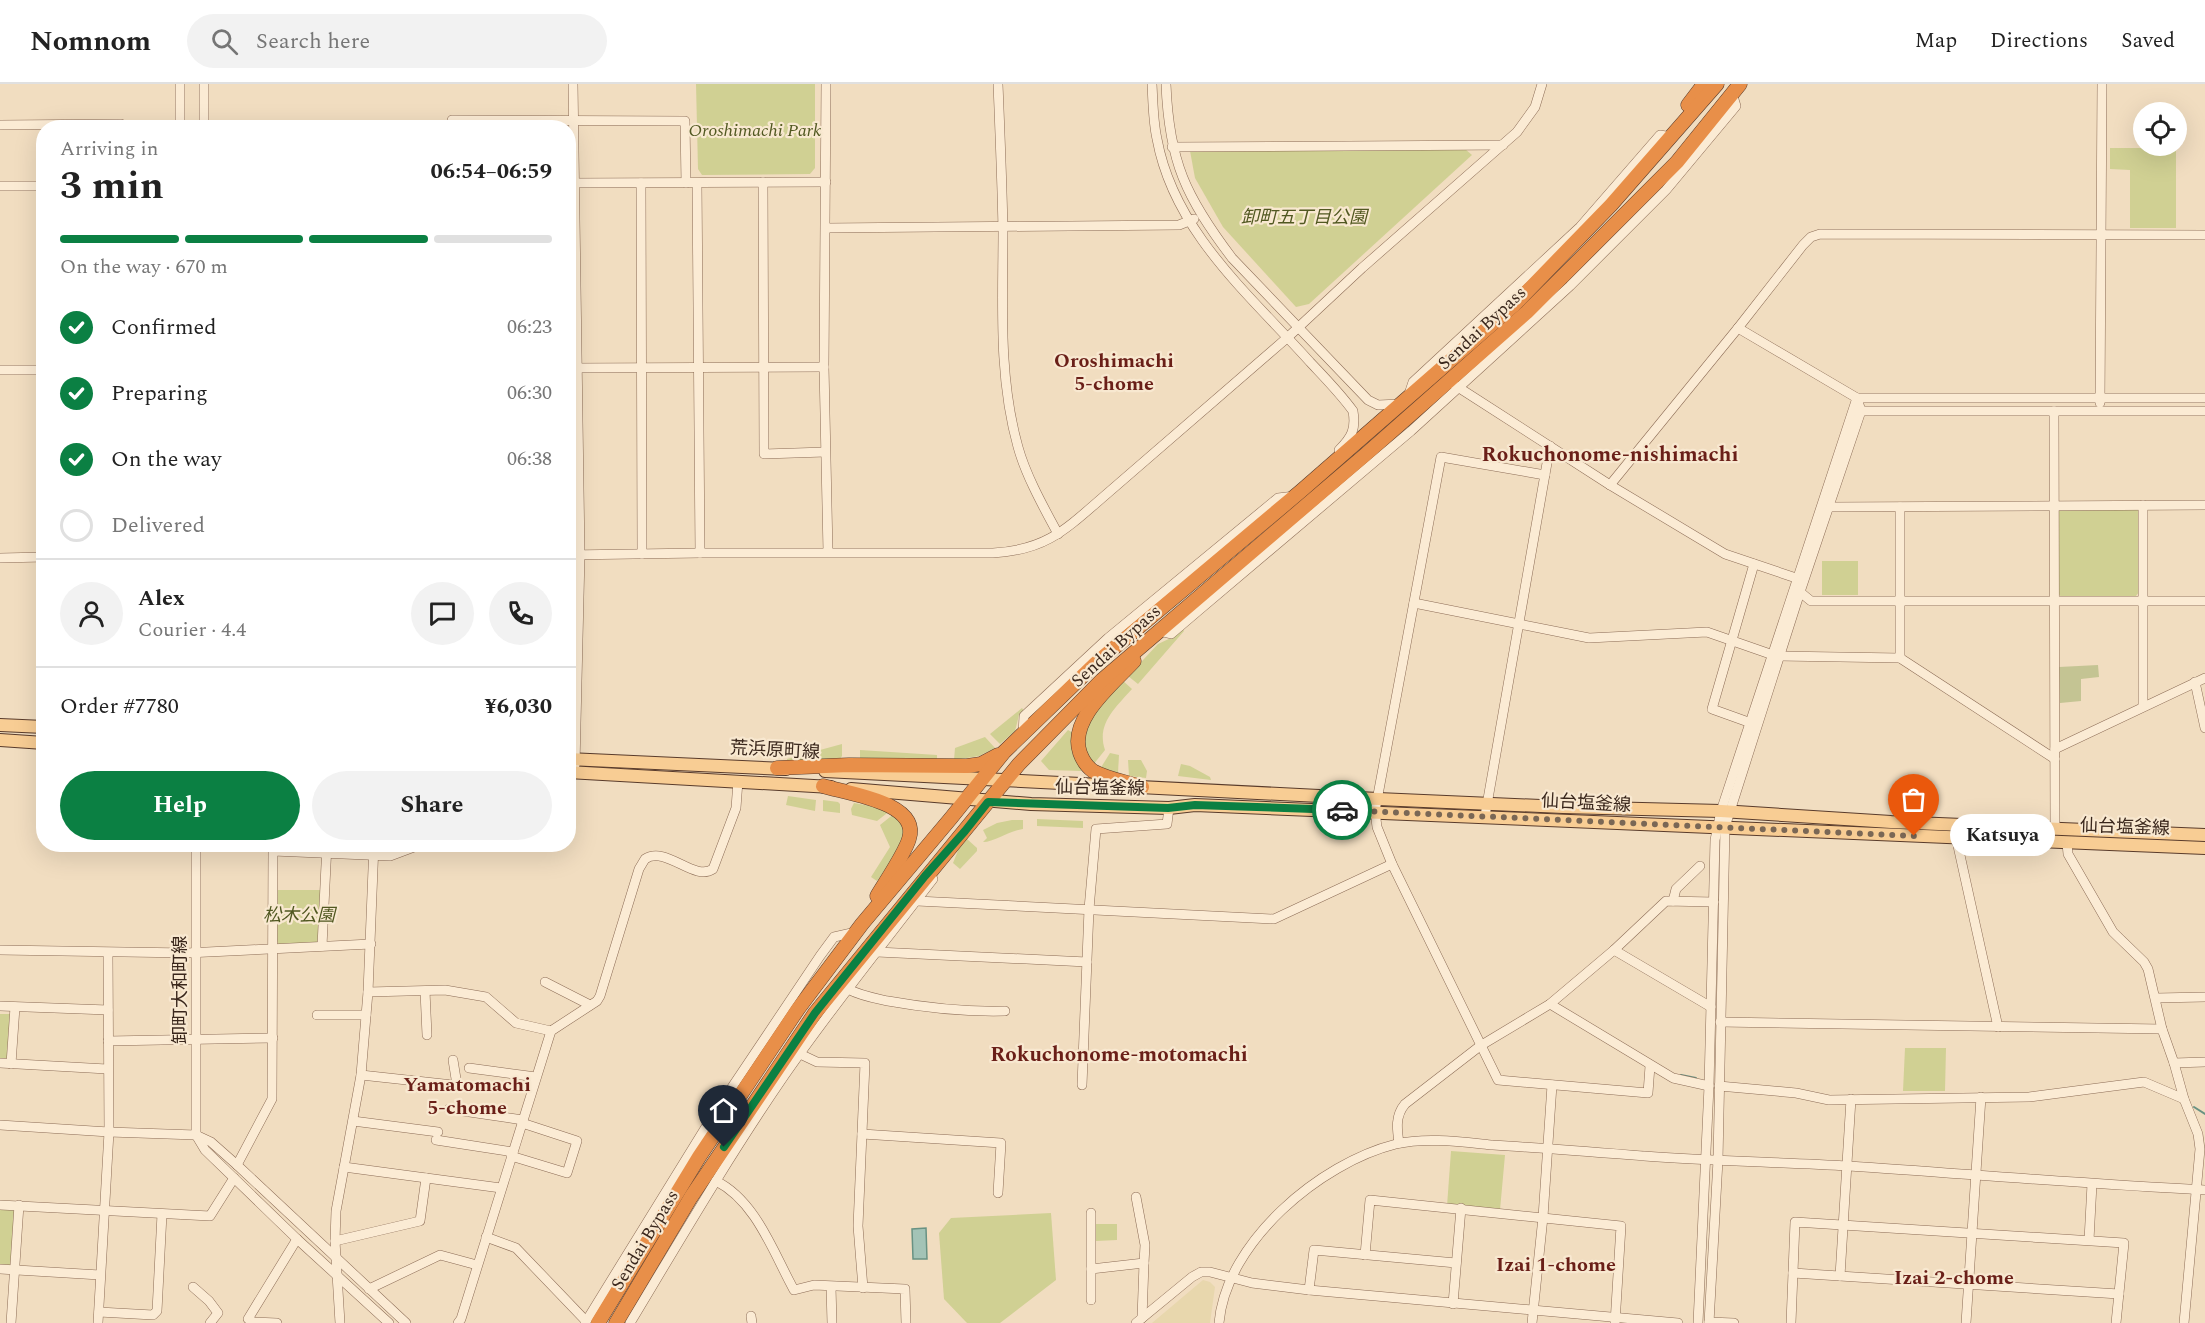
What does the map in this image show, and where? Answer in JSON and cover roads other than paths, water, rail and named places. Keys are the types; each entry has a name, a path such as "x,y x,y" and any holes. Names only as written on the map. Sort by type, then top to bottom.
{"highway":[{"path":"1676,132 1684,111 1704,84"},
{"name":"Sendai Bypass","path":"590,1322 798,1008 859,928 1004,752 1096,663 1298,494 1514,305 1611,205 1717,84"},
{"name":"Sendai Bypass","path":"616,1323 691,1197 815,1013 1004,781 1102,680 1454,385 1677,162 1736,89"},
{"path":"1142,787 1094,772 1083,763 1077,743 1080,727 1088,711 1148,647 1157,632"},
{"path":"777,768 849,765 967,766 981,764 1004,752"},
{"path":"823,786 890,804 906,818 909,826 910,838 859,928"}],"main road":[{"path":"0,725 36,727"},
{"path":"0,740 36,742"},
{"name":"荒浜原町線","path":"576,765 777,768 980,780"},
{"name":"荒浜原町線","path":"576,765 965,799"},
{"name":"仙台塩釜線","path":"980,780 1142,787 1721,827 2205,848"},
{"name":"仙台塩釜線","path":"965,799 988,802 1168,808 1195,805 1377,805"},
{"name":"仙台塩釜線","path":"1486,810 1725,812 2205,835"}],"street":[{"path":"180,84 180,120"},
{"path":"204,84 204,120"},
{"path":"452,120 574,120 573,84"},
{"path":"826,84 824,367 828,552"},
{"path":"998,84 1003,228 1003,334 1007,394 1018,449 1058,534"},
{"path":"1152,84 1154,119 1162,161 1175,195 1189,222 1224,268 1353,411 1355,423 1350,439 1298,494"},
{"path":"1166,84 1167,117 1172,147 1187,190 1232,258 1368,400 1378,405 1388,406 1405,402"},
{"path":"576,555 1010,552 1024,550 1058,534 1073,524 1288,337 1362,268 1503,145 1527,120 1535,107 1542,84"},
{"path":"2100,411 2102,84"},
{"path":"576,120 685,121 692,183 699,367 700,553"},
{"path":"0,124 36,124"},
{"path":"1172,147 1503,145"},
{"path":"763,182 764,454 825,452"},
{"path":"576,183 826,182"},
{"path":"641,183 642,554"},
{"path":"0,186 36,186"},
{"path":"826,228 1179,225 1201,214"},
{"path":"1610,485 1811,237 1820,234 2205,235"},
{"path":"1738,328 1857,398 2205,398"},
{"path":"576,368 824,367"},
{"path":"0,370 36,370"},
{"path":"1454,385 1610,485 1725,554 1796,578"},
{"path":"1698,1323 1711,1007 1715,840 1721,827 1751,723 1800,592 1861,411 1857,398"},
{"path":"1725,812 1776,656 1796,578 1857,398"},
{"path":"1861,411 2205,411"},
{"path":"2054,411 2055,829"},
{"path":"576,430 580,555 576,660"},
{"path":"1486,810 1550,446"},
{"path":"1545,474 1441,457 1377,805 1377,826 1392,864 1498,1080 1648,1093 1650,1065"},
{"path":"2143,505 2143,706"},
{"path":"1829,507 2205,505"},
{"path":"1900,507 1900,658"},
{"path":"0,558 36,557"},
{"path":"1751,723 1712,709 1754,564"},
{"path":"1796,578 1800,592 1811,601 2205,602"},
{"path":"1414,603 1589,638 1707,632 1730,642 1776,656 1900,658 2055,754"},
{"path":"2055,754 2143,706 2205,678"},
{"path":"2195,682 2205,728"},
{"path":"458,1323 551,1031 600,996 643,861 648,856 657,855 701,872 710,872 714,869 736,808 738,781"},
{"path":"1082,1085 1089,909 1096,829 1167,824 1168,808"},
{"path":"1721,827 1718,1160 1709,1322 1734,1323"},
{"path":"1956,837 1998,1027"},
{"path":"2067,843 2068,854 2113,932 2144,962 2156,998 2162,1029 2184,1099 2194,1122 2200,1149 2201,1190 2184,1323"},
{"path":"630,1323 716,1181 800,1054 937,874 953,844"},
{"name":"卸町大和町線","path":"196,852 196,1135"},
{"path":"237,1166 272,1099 273,852"},
{"path":"322,946 327,852"},
{"path":"340,1323 335,1241 336,1210 361,1075 371,944 374,852"},
{"path":"381,852 390,856 401,852"},
{"path":"916,900 1274,920 1392,864"},
{"path":"1673,901 1676,890 1700,866"},
{"path":"1399,1143 1397,1118 1400,1110 1480,1046 1551,1004 1614,950 1666,901 1714,902"},
{"path":"0,950 196,953 371,944"},
{"path":"1614,950 1711,1007"},
{"path":"877,952 1087,962"},
{"path":"98,1323 109,1132 108,953"},
{"path":"545,982 590,1005"},
{"path":"848,989 861,996 936,1008 972,1012 1005,1011"},
{"path":"368,992 445,990 486,997 516,1023 551,1031"},
{"path":"425,991 427,1035"},
{"path":"2156,998 2205,996"},
{"path":"1551,1004 1673,1078 1708,1086"},
{"path":"0,1006 108,1010"},
{"path":"11,1064 15,1007"},
{"path":"317,1015 366,1015"},
{"path":"1720,1022 2162,1029"},
{"path":"108,1041 273,1038"},
{"path":"800,1054 817,1062 865,1063 858,1226 864,1288"},
{"path":"361,1075 460,1086 453,1060"},
{"path":"2174,1063 2205,1062"},
{"path":"0,1063 107,1069"},
{"path":"469,1068 536,1077"},
{"path":"1719,1086 1829,1100 2029,1096 2144,1082 2184,1099"},
{"path":"1532,1323 1543,1217 1552,1085"},
{"path":"1966,1323 1981,1097"},
{"path":"1840,1276 1851,1099"},
{"path":"353,1121 437,1136 512,1154 567,1173 577,1141 522,1121 449,1109"},
{"path":"2194,1122 2205,1120"},
{"path":"0,1125 196,1135 211,1143 237,1166 406,1323"},
{"path":"862,1134 1001,1143 998,1193"},
{"path":"196,1135 205,1150 297,1239 389,1323"},
{"path":"1219,1323 1220,1308 1231,1278 1270,1221 1298,1197 1348,1162 1399,1143 1428,1141 2201,1190"},
{"path":"344,1167 501,1188"},
{"path":"0,1205 210,1216 234,1178"},
{"path":"335,1241 420,1221 426,1178"},
{"path":"716,1181 732,1190 754,1216 794,1290 814,1285 905,1290 906,1323"},
{"path":"2089,1240 2092,1184"},
{"path":"1136,1197 1145,1245 1142,1320"},
{"path":"1365,1255 1370,1200 1621,1226 1615,1320"},
{"path":"11,1323 19,1205"},
{"path":"1453,1304 1461,1208"},
{"path":"1091,1213 1091,1300"},
{"path":"99,1312 153,1315 157,1311 162,1214"},
{"path":"1791,1323 1795,1222 2124,1243 2116,1323"},
{"path":"486,1237 516,1248 590,1322"},
{"path":"277,1323 253,1322 248,1319 297,1239"},
{"path":"1310,1290 1314,1250 1456,1263"},
{"path":"369,1289 440,1255 477,1265"},
{"path":"1091,1269 1144,1263"},
{"path":"0,1269 100,1275"},
{"path":"1142,1320 1198,1273 1207,1272 1252,1283 1310,1290 1615,1320 1678,1323"},
{"path":"1793,1273 2119,1294"},
{"path":"193,1287 209,1301 218,1313 210,1323"},
{"path":"831,1287 832,1323"}],"waterway":[{"path":"1681,1075 1696,1078"},
{"path":"2194,1107 2205,1114"}],"place":[{"name":"Katsuya","path":"1914,836"}],"district":[{"name":"Oroshimachi 5-chome","path":"1114,372"},
{"name":"Rokuchonome-nishimachi","path":"1610,455"},
{"name":"Rokuchonome-motomachi","path":"1119,1055"},
{"name":"Yamatomachi 5-chome","path":"467,1096"},
{"name":"Izai 1-chome","path":"1556,1265"},
{"name":"Izai 2-chome","path":"1954,1278"}],"park label":[{"name":"Oroshimachi Park","path":"755,130"},
{"name":"卸町五丁目公園","path":"1304,217"},
{"name":"松木公園","path":"299,915"}]}
